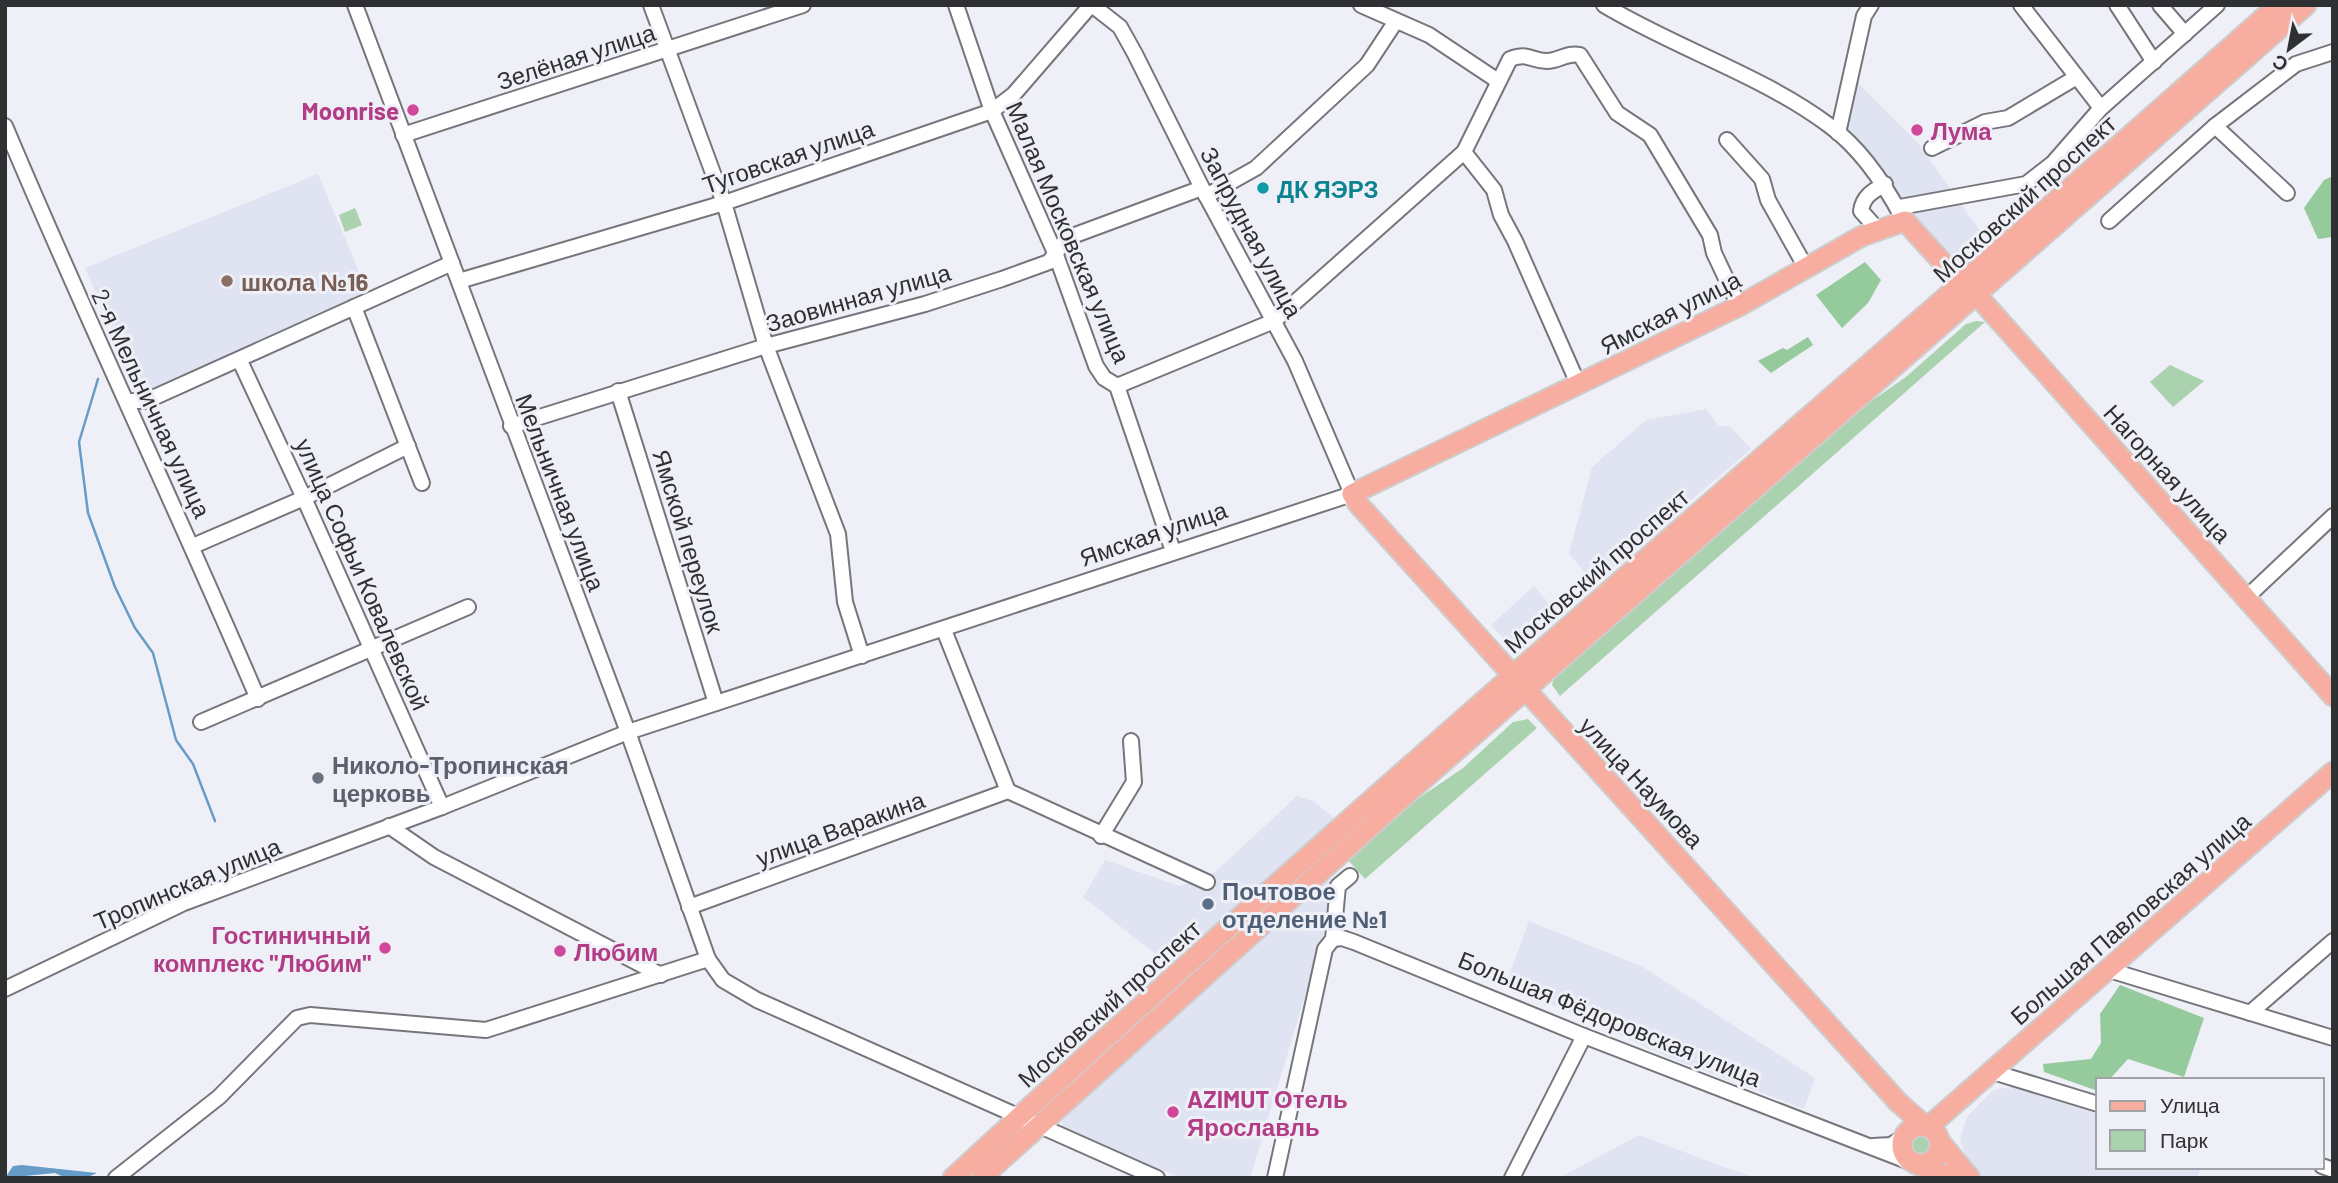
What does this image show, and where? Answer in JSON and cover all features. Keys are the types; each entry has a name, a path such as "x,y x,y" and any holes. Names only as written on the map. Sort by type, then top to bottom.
{"main road":[{"name":"Московский проспект","path":"981,1178 1971,289 2278,5"},
{"name":"Московский проспект","path":"953,1178 1512,676 2305,6"},
{"name":"Нагорная улица","path":"1905,221 1954,275 1971,289 2333,696"},
{"name":"Ямская улица","path":"1352,494 1739,306 1805,266 1878,230 1905,221"},
{"name":"улица Наумова","path":"1352,494 1512,676 1898,1102 1934,1134"},
{"name":"Большая Павловская улица","path":"1934,1134 1959,1101 2333,772"},
{"name":"улица Наумова","path":"1898,1102 1905,1115 1905,1135"},
{"path":"1934,1134 1940,1152 1932,1162 1915,1164 1904,1154 1905,1135 1912,1128 1934,1134 1970,1178"},
{"name":"Большая Фёдоровская улица","path":"1915,1164 1952,1178"}],"street":[{"name":"Мельничная улица","path":"355,5 628,732 708,958 723,979 734,987 1018,1117"},
{"path":"651,5 724,203 766,346 838,534 845,602 862,656"},
{"name":"Зелёная улица","path":"403,135 803,5"},
{"name":"Малая Московская улица","path":"956,5 992,111 1056,255 1096,366 1104,378 1117,386 1173,551"},
{"name":"Туговская улица","path":"459,281 724,203 992,111 1014,94 1091,5"},
{"name":"Запрудная улица","path":"1091,5 1120,27 1204,192 1274,321 1352,494"},
{"path":"1361,5 1429,35 1498,81"},
{"path":"1604,5 1789,101 1838,133 1885,184 1905,221"},
{"path":"1838,133 1864,16 1871,5"},
{"path":"2021,5 2075,78 2101,108"},
{"path":"2117,5 2154,62"},
{"path":"2160,5 2185,34"},
{"path":"1905,221 1900,207 2026,184 2053,163 2101,108 2217,5"},
{"name":"Заовинная улица","path":"512,426 766,346 925,304 1049,262 1067,238 1204,192 1256,168 1367,65 1396,21"},
{"path":"2109,221 2215,127 2296,64 2333,52"},
{"path":"1117,386 1274,321 1464,152 1510,60 1524,54 1548,62 1571,53 1580,55 1617,113 1650,135 1710,235 1714,253 1739,306"},
{"path":"1932,148 1985,122 2008,118 2075,78"},
{"name":"2-я Мельничная улица","path":"5,126 63,264 128,401 258,699"},
{"path":"2215,127 2287,192"},
{"path":"1727,140 1762,179 1768,200 1805,266"},
{"path":"1464,152 1494,190 1500,215 1515,241 1579,386"},
{"path":"1878,230 1861,211 1868,195 1885,184"},
{"path":"128,401 146,401 240,361 452,263"},
{"path":"354,307 422,483"},
{"name":"улица Софьи Ковалевской","path":"240,361 442,807"},
{"name":"Ямской переулок","path":"618,391 716,703"},
{"path":"193,546 304,498 408,446"},
{"name":"Ямская улица","path":"389,826 628,732 1352,494"},
{"path":"2246,598 2333,516"},
{"path":"201,722 468,607"},
{"path":"944,630 1008,790 1207,882"},
{"path":"1101,835 1134,782 1131,741"},
{"name":"улица Варакина","path":"689,907 1008,790"},
{"path":"389,826 434,857 661,975"},
{"name":"Тропинская улица","path":"5,989 184,903 389,826"},
{"path":"1275,1178 1325,949 1334,939 1333,919 1338,886 1350,876"},
{"name":"Большая Фёдоровская улица","path":"1334,939 1342,938 1353,942 1584,1036 1915,1164"},
{"path":"2250,1013 2333,941"},
{"path":"116,1177 219,1097 297,1018 310,1015 486,1030 708,958"},
{"path":"2109,970 2333,1038"},
{"path":"1512,1178 1584,1036"},
{"path":"1993,1072 2096,1103"},
{"path":"1018,1117 1157,1178"},
{"path":"1868,1146 1885,1147 1905,1135"}],"shaded area":[{"path":"1848,73 1918,143 1992,248 1964,272 1905,221 1831,125"},
{"name":"школа №16","path":"318,174 368,293 142,395 85,268"},
{"path":"1706,409 1719,426 1730,426 1751,449 1594,583 1569,554 1592,467 1646,420"},
{"path":"1534,586 1560,616 1517,653 1491,625"},
{"path":"1297,796 1315,802 1335,819 1171,966 1083,897 1105,860 1180,886 1215,872"},
{"path":"1331,878 1338,886 1250,1178 1180,1178 1062,1127 1063,1114"},
{"path":"1529,921 1643,967 1815,1078 1804,1109 1668,1057 1506,984"},
{"path":"2016,1086 2096,1108 2096,1169 2200,1169 2197,1178 1985,1178 1968,1163 1960,1139 1967,1117 1993,1090"},
{"path":"1639,1135 1724,1167 1757,1178 1559,1178"}],"green space":[{"path":"2333,176 2333,237 2318,239 2304,208 2324,180"},
{"path":"355,208 362,225 345,232 339,215"},
{"path":"1865,262 1881,280 1868,303 1842,328 1816,295"},
{"path":"1985,322 1560,696 1552,685 1555,672 1873,400 1907,376 1966,324"},
{"path":"1808,337 1813,345 1771,373 1758,361 1783,348 1787,350"},
{"path":"2170,365 2204,381 2173,407 2150,382"},
{"path":"1528,719 1537,728 1365,879 1348,860 1419,798 1463,768 1513,722"},
{"path":"2120,985 2204,1018 2184,1077 2128,1059 2111,1078 2096,1078 2096,1090 2044,1072 2043,1064 2091,1059 2101,1043 2100,1014"},
{"path":"1921,1132 1930,1136 1934,1145 1930,1154 1921,1158 1912,1154 1908,1145 1912,1136"}],"water":[{"path":"13,1166 97,1173 76,1178 55,1173 5,1178"}],"waterway":[{"path":"98,379 79,442 88,513 115,587 135,628 153,653 176,740 193,764 215,821"}],"place":[{"name":"Moonrise","path":"413,110"},
{"name":"Лума","path":"1917,130"},
{"name":"ДК ЯЭРЗ","path":"1263,188"},
{"name":"школа №16","path":"227,281"},
{"name":"Николо-Тропинская церковь","path":"318,778"},
{"name":"Почтовое отделение №1","path":"1208,904"},
{"name":"Гостиничный комплекс \"Любим\"","path":"385,948"},
{"name":"Любим","path":"560,951"},
{"name":"AZIMUT Отель Ярославль","path":"1173,1112"}]}
